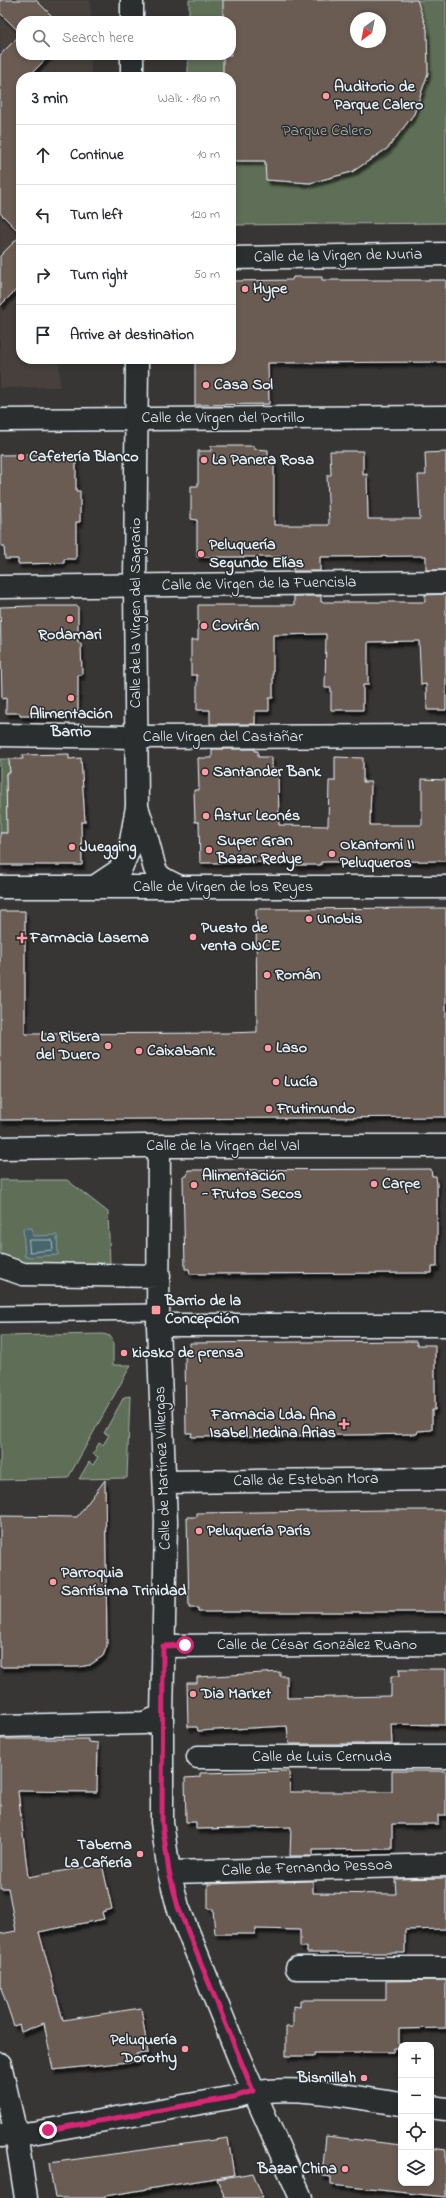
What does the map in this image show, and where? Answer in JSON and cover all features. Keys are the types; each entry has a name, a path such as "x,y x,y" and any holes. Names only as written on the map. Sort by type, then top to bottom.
{"street":[{"path":"132,0 132,16"},
{"path":"132,60 132,72"},
{"name":"Calle de la Virgen de Nuria","path":"236,258 446,254"},
{"name":"Calle de la Virgen del Sagrario","path":"96,886 120,870 130,847 137,807 135,586 135,418 137,364"},
{"name":"Calle de Virgen del Portillo","path":"0,420 446,417"},
{"name":"Calle de Virgen de la Fuencisla","path":"0,587 446,582"},
{"name":"Calle Virgen del Castañar","path":"0,735 137,737 446,736"},
{"name":"Calle de la Virgen del Sagrario","path":"137,807 150,847 155,871 164,880 180,887"},
{"name":"Calle de Virgen de los Reyes","path":"0,886 446,887"},
{"name":"Calle de la Virgen del Val","path":"0,1148 159,1146 446,1146"},
{"name":"Calle de Martínez Villergas","path":"159,1146 159,1318 166,1482 162,1716 162,1822 169,1872 178,1907 253,2091 301,2198"},
{"path":"0,1266 23,1274 159,1276"},
{"path":"159,1318 446,1325"},
{"name":"Calle de Esteban Mora","path":"166,1482 446,1479"},
{"name":"Calle de César González Ruano","path":"163,1646 446,1644"},
{"path":"0,1726 144,1723 162,1716"},
{"name":"Calle de Luis Cernuda","path":"198,1757 446,1757"},
{"name":"Calle de Fernando Pessoa","path":"169,1872 446,1865"},
{"path":"297,1968 446,1968"},
{"path":"0,2064 8,2135 26,2198"},
{"path":"8,2135 32,2133 227,2099 253,2091 283,2089 398,2104"},
{"path":"434,2107 446,2109"}],"lane":[{"path":"0,1314 159,1318"}],"shaded area":[{"path":"0,0 90,0 91,16 16,16 16,60 91,60 91,72 16,72 16,364 59,364 60,387 0,388"}],"green space":[{"name":"Parque Calero","path":"189,0 446,0 446,223 236,225 236,72 188,72 188,60 236,60 236,16 189,16"},
{"path":"0,759 9,759 10,773 6,773 7,808 10,833 0,833"},
{"path":"0,1180 67,1180 108,1212 110,1264 25,1265 0,1260"},
{"path":"103,1334 110,1336 113,1342 113,1365 131,1365 68,1478 0,1480 0,1336"},
{"path":"130,1396 127,1478 79,1479 89,1462 93,1465 98,1457 93,1454 99,1443 103,1445 109,1435 104,1433 124,1397"}],"water":[{"path":"23,1228 32,1228 33,1236 57,1235 58,1255 25,1257"}],"building":[{"path":"0,0 36,0 52,16 16,16 16,29 0,13"},
{"name":"Auditorio de Parque Calero","path":"223,0 417,0 427,30 428,73 414,114 388,148 352,172 310,183 266,180 265,161 236,161 236,72 223,72 223,60 236,60 236,16 223,16"},
{"path":"16,39 16,60 45,60 33,72 16,72 16,229 0,213 0,55"},
{"path":"16,240 16,290 0,306 0,256"},
{"path":"293,277 322,277 322,280 446,280 446,362 268,363 269,404 195,405 195,364 236,364 236,281 292,280"},
{"path":"211,446 254,446 254,449 268,450 268,461 274,461 274,525 329,525 327,475 331,475 330,451 363,451 363,475 367,474 368,519 420,519 418,475 426,475 425,453 446,452 446,570 426,570 426,556 320,557 320,571 293,571 293,562 290,562 290,557 197,557 197,520 191,519 191,486 198,486 198,451 211,451"},
{"path":"76,454 76,491 80,491 80,522 76,522 76,559 64,559 64,563 18,564 18,559 5,559 4,546 1,546 0,455"},
{"path":"446,594 446,710 427,710 426,684 421,685 419,641 368,642 368,685 363,685 363,710 331,710 331,688 325,688 326,634 273,635 273,698 269,698 269,711 255,711 255,724 210,724 210,710 197,710 197,675 191,675 191,640 198,640 198,605 294,605 294,596 321,596 321,602 425,602 425,595"},
{"path":"78,606 78,643 81,643 82,675 78,675 78,712 65,712 65,716 20,716 20,713 6,713 6,698 2,699 0,607"},
{"path":"212,749 255,749 255,751 258,751 258,757 272,757 272,769 278,769 279,825 328,826 329,781 335,781 335,757 363,758 363,782 371,782 370,825 422,825 422,779 446,780 446,861 321,862 321,865 295,865 294,862 200,863 199,822 195,822 194,790 199,790 198,758 212,758"},
{"path":"69,754 69,759 81,758 85,822 81,822 82,865 0,865 0,833 7,833 6,773 10,773 9,759 23,759 22,755"},
{"path":"446,908 446,1117 0,1120 0,911 25,911 25,1034 227,1033 257,1032 256,909"},
{"path":"431,1169 432,1176 436,1176 437,1185 437,1267 432,1267 432,1273 190,1274 189,1269 185,1269 183,1176 187,1176 188,1170"},
{"path":"416,1341 417,1345 435,1345 435,1410 432,1410 432,1430 418,1431 417,1434 283,1436 191,1437 192,1433 186,1433 185,1349 190,1349 190,1343"},
{"name":"Parroquia Santísima Trinidad","path":"105,1480 107,1646 103,1656 90,1665 79,1667 0,1667 0,1516 77,1517"},
{"path":"446,1510 446,1612 198,1612 198,1608 189,1608 187,1517 197,1517 197,1513"},
{"path":"399,1669 446,1669 446,1725 391,1724 392,1744 289,1744 287,1726 198,1731 197,1727 188,1727 187,1683 197,1683 197,1677 280,1672 280,1676 287,1676 287,1698 391,1696 391,1676 400,1676"},
{"path":"0,1739 88,1739 88,1742 98,1743 97,1792 18,1791 28,1877 102,1864 112,1909 102,1912 104,1919 39,1932 63,2020 141,2008 148,2053 136,2054 138,2061 53,2070 44,2023 21,2032 19,2024 14,2026 0,1985 0,1934 16,1931 8,1888 0,1888"},
{"path":"289,1771 290,1792 392,1792 392,1771 446,1771 446,1815 438,1815 438,1824 392,1824 392,1849 313,1850 313,1856 290,1856 291,1827 196,1829 196,1822 186,1822 185,1778 200,1777 200,1773"},
{"path":"446,1878 446,1929 405,1930 405,1953 307,1953 307,1947 300,1947 300,1930 255,1929 255,1934 215,1934 213,1909 208,1909 208,1884 313,1881 313,1893 396,1894 395,1879"},
{"path":"446,1980 446,2028 399,2029 398,2048 394,2048 393,2052 314,2053 314,2056 286,2056 286,2027 293,2027 293,2006 300,2007 300,2000 386,2000 386,1981"},
{"path":"326,2136 398,2145 398,2186 434,2186 434,2148 446,2150 446,2197 331,2185 331,2177 322,2176"},
{"path":"228,2138 234,2175 105,2196 105,2198 55,2198 49,2163"},
{"path":"253,2173 263,2198 225,2198 217,2179"}],"place":[{"name":"Auditorio de Parque Calero","path":"326,96"},
{"name":"Hype","path":"245,289"},
{"name":"Casa Sol","path":"206,385"},
{"name":"Cafetería Blanco","path":"21,457"},
{"name":"La Panera Rosa","path":"204,460"},
{"name":"Peluquería Segundo Elías","path":"201,554"},
{"name":"Rodamari","path":"70,619"},
{"name":"Covirán","path":"204,626"},
{"name":"Alimentación Barrio","path":"71,698"},
{"name":"Santander Bank","path":"205,772"},
{"name":"Astur Leonés","path":"206,816"},
{"name":"Juegging","path":"72,847"},
{"name":"Super Gran Bazar Redye","path":"209,850"},
{"name":"Okantomi II Peluqueros","path":"332,854"},
{"name":"Unobis","path":"309,919"},
{"name":"Puesto de venta ONCE","path":"193,937"},
{"name":"Farmacia Laserna","path":"22,938"},
{"name":"Román","path":"267,975"},
{"name":"La Ribera del Duero","path":"108,1046"},
{"name":"Laso","path":"268,1048"},
{"name":"Caixabank","path":"139,1051"},
{"name":"Lucía","path":"276,1082"},
{"name":"Frutimundo","path":"269,1109"},
{"name":"Carpe","path":"374,1184"},
{"name":"Alimentación - Frutos Secos","path":"194,1185"},
{"name":"Barrio de la Concepción","path":"156,1310"},
{"name":"kiosko de prensa","path":"124,1353"},
{"name":"Farmacia Lda. Ana Isabel Medina Arias","path":"344,1424"},
{"name":"Peluquería París","path":"199,1531"},
{"name":"Parroquia Santísima Trinidad","path":"53,1582"},
{"name":"Dia Market","path":"193,1694"},
{"name":"Taberna La Cañería","path":"140,1854"},
{"name":"Peluquería Dorothy","path":"185,2049"},
{"name":"Bismillah","path":"364,2078"},
{"name":"Bazar China","path":"345,2169"}],"route":[{"path":"48,2130 234,2097 253,2091 178,1907 172,1889 163,1841 163,1646 185,1645"}]}
